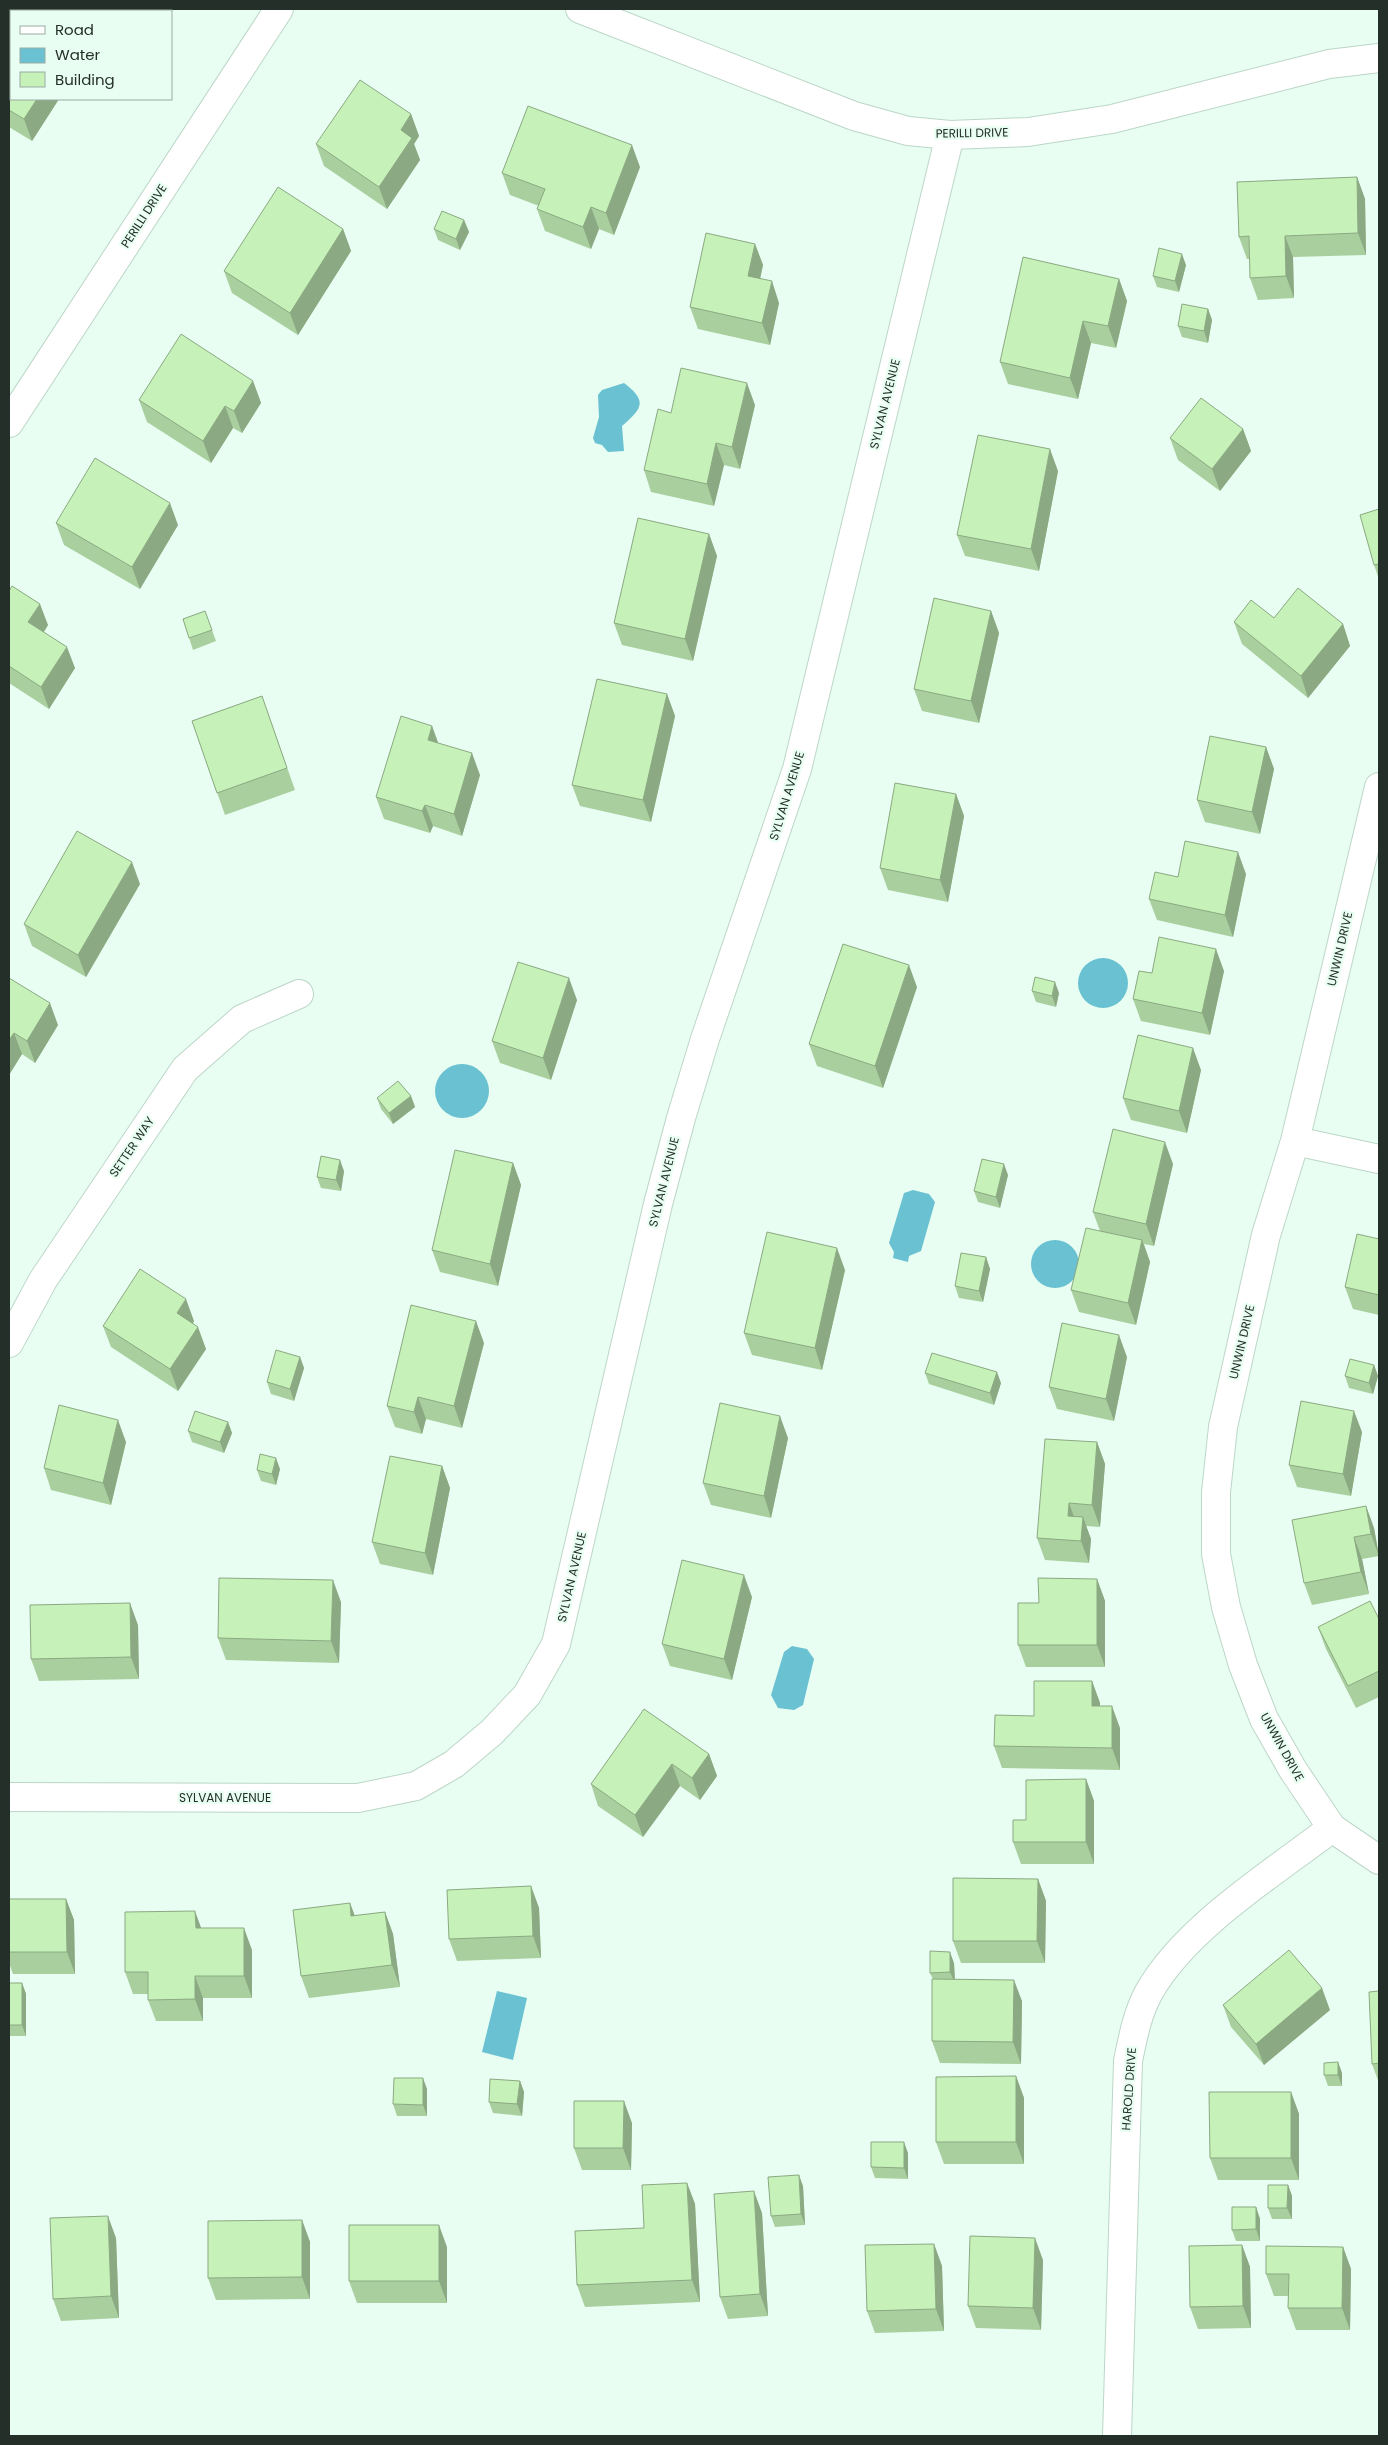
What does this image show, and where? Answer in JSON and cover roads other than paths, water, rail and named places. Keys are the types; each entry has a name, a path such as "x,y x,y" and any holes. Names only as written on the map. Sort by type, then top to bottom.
{"street":[{"name":"PERILLI DRIVE","path":"9,422 279,9"},
{"name":"PERILLI DRIVE","path":"580,9 854,116 908,131 950,135 1028,132 1112,119 1329,64 1379,58"},
{"name":"SYLVAN AVENUE","path":"9,1797 358,1798 416,1786 454,1764 492,1732 527,1695 556,1644 658,1204 680,1118 797,769 950,135"},
{"name":"UNWIN DRIVE","path":"1379,787 1295,1141 1266,1236 1223,1426 1216,1492 1216,1554 1226,1607 1243,1665 1264,1719 1293,1770 1332,1828 1379,1860"},
{"name":"SETTER WAY","path":"9,1344 43,1280 185,1069 242,1019 300,994"},
{"path":"1295,1141 1379,1159"},
{"name":"HAROLD DRIVE","path":"1117,2436 1128,2061 1135,2024 1149,1992 1170,1962 1203,1926 1332,1828"}],"water":[{"path":"624,383 637,395 640,405 634,415 622,426 624,451 608,452 602,445 595,443 593,438 599,417 598,395 602,390"},
{"path":"1103,958 1113,960 1121,965 1126,973 1128,983 1126,993 1121,1001 1113,1006 1103,1008 1093,1006 1085,1001 1080,993 1078,983 1080,973 1085,965 1093,960"},
{"path":"462,1064 481,1072 489,1091 481,1110 462,1118 443,1110 435,1091 443,1072"},
{"path":"913,1190 929,1194 935,1202 921,1251 909,1256 908,1262 893,1258 894,1252 889,1243 904,1193"},
{"path":"1055,1240 1064,1242 1072,1247 1077,1255 1079,1264 1077,1273 1072,1281 1064,1286 1055,1288 1046,1286 1038,1281 1033,1273 1031,1264 1033,1255 1038,1247 1046,1242"},
{"path":"792,1646 807,1649 814,1659 803,1705 794,1710 778,1708 771,1695 784,1652"},
{"path":"497,1991 527,1998 513,2060 482,2052"}]}
